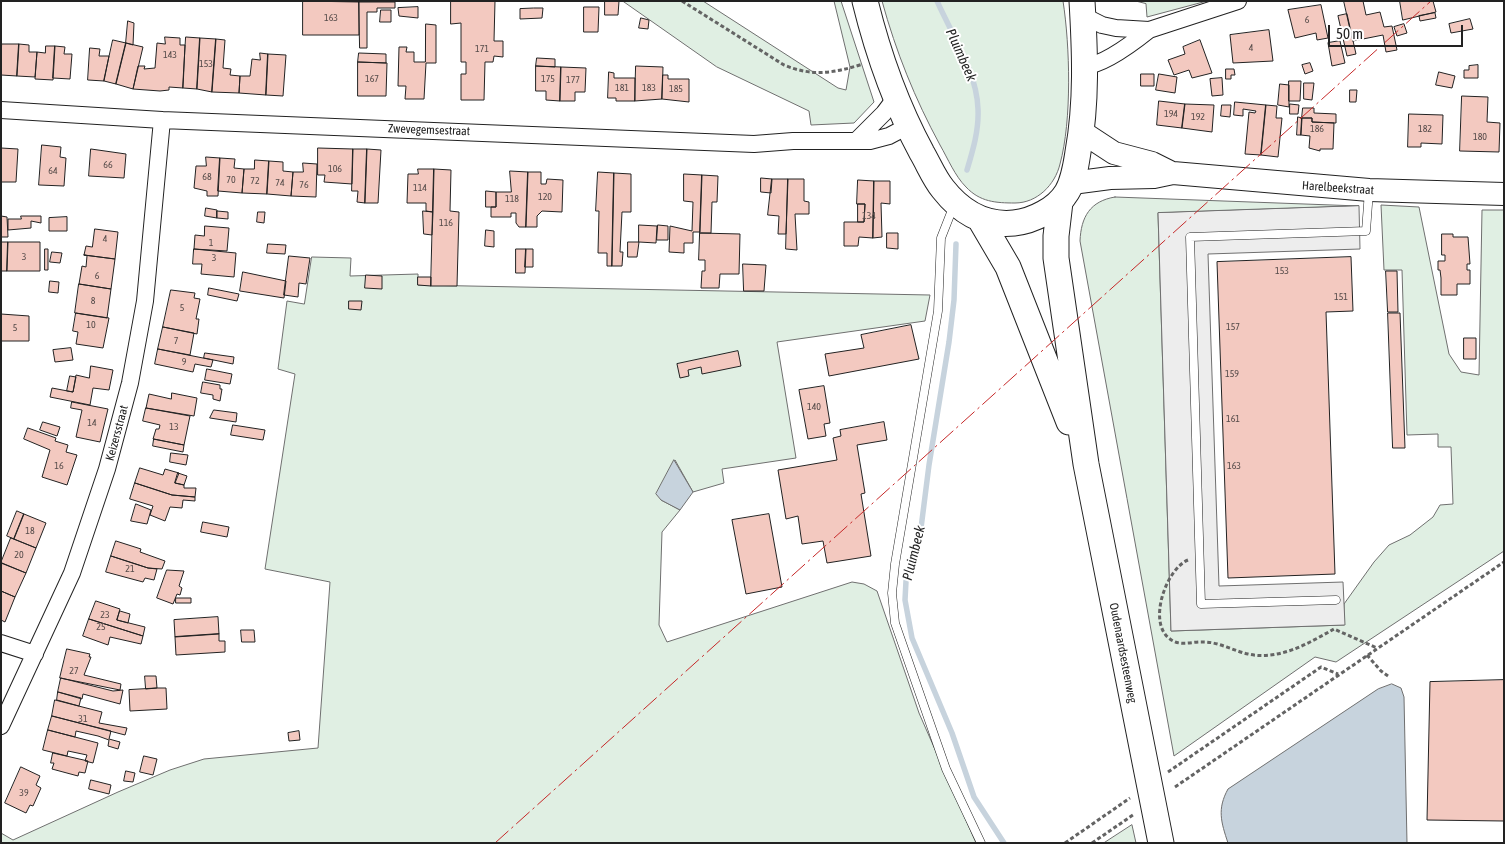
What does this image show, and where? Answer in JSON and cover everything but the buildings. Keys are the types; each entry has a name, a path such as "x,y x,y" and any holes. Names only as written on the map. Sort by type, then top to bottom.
{"main road":[{"path":"865,1 874,37 908,126 942,188 955,203 982,221 1003,224 1020,222 1043,214 1066,192"},
{"name":"Oudenaardsesteenweg","path":"1082,10 1085,66 1082,132 1056,236 1056,258 1086,464 1161,843"},
{"name":"Oudenaardsesteenweg","path":"982,221 1008,267 1086,464"}],"street":[{"path":"1085,66 1093,66 1103,61 1149,30 1238,1"},
{"path":"1082,10 1090,19 1102,25 1116,28 1149,30"},
{"path":"857,140 884,113 896,97"},
{"name":"Zwevegemsestraat","path":"1,110 162,120 754,144 870,141 889,136 908,126"},
{"name":"Keizersstraat","path":"1,726 72,573 107,469 130,383 145,301 162,120"},
{"name":"Harelbeekstraat","path":"1082,132 1114,152 1152,163 1173,173"},
{"name":"Harelbeekstraat","path":"1066,192 1110,178 1154,177 1173,173 1369,190 1504,194"},
{"path":"1,643 35,654"}],"lane":[{"path":"1336,600 1201,604 1190,237 1366,231 1369,190"},
{"path":"955,203 941,238 938,311 895,564 892,593 895,624 920,700 946,769 981,843"}],"path":[{"path":"682,1 784,65 798,71 834,73 865,64"},
{"path":"1200,557 1185,562 1164,585 1160,611 1162,628 1170,639 1186,644 1205,642 1251,655 1287,653 1334,629 1377,648"},
{"path":"1175,787 1504,562"},
{"path":"1367,655 1388,676"},
{"path":"1065,843 1321,667 1338,674"},
{"path":"1092,843 1133,815"}],"green space":[{"path":"623,1 703,1 838,88 846,90 850,67 834,1 841,1 874,102 854,123 811,125 809,111 717,67"},
{"path":"882,1 1063,1 1069,83 1067,126 1058,172 1049,186 1038,196 1031,200 1015,203 989,201 971,192 962,183 940,145 914,93 893,39"},
{"path":"1136,1 1207,1 1147,17 1146,4"},
{"path":"1115,197 1359,206 1158,213 1171,631 1344,625 1344,604 1374,562 1389,545 1410,535 1433,517 1440,505 1453,504 1451,447 1438,447 1438,434 1407,435 1402,270 1384,270 1381,205 1419,207 1449,354 1461,372 1479,375 1482,210 1504,210 1504,551 1336,662 1315,657 1174,756 1080,241 1082,225 1088,212 1099,202"},
{"path":"312,257 351,258 350,276 418,274 418,285 930,295 925,321 777,342 796,458 722,469 724,483 693,492 675,460 661,500 680,510 662,532 659,625 667,642 852,582 864,584 877,591 919,713 976,843 1,843 1,833 13,840 118,792 170,770 204,759 318,748 330,582 265,569 295,374 278,369 287,301 304,304"},
{"path":"1132,825 1136,843 1104,843"}],"shaded area":[{"path":"1359,206 1360,249 1208,254 1219,586 1343,582 1345,625 1171,631 1158,213"},
{"path":"674,460 693,492 680,510 661,500 656,494"},
{"path":"1392,684 1401,688 1404,697 1407,843 1228,843 1221,809 1228,789 1378,689"}],"waterway":[{"name":"Pluimbeek","path":"937,1 969,68 977,95 978,125 967,170"},
{"name":"Pluimbeek","path":"956,244 954,300 949,342 929,465 920,536 906,581 905,600 912,638 952,733 974,797 1004,843"}],"power":[{"path":"495,843 1431,1"}]}
